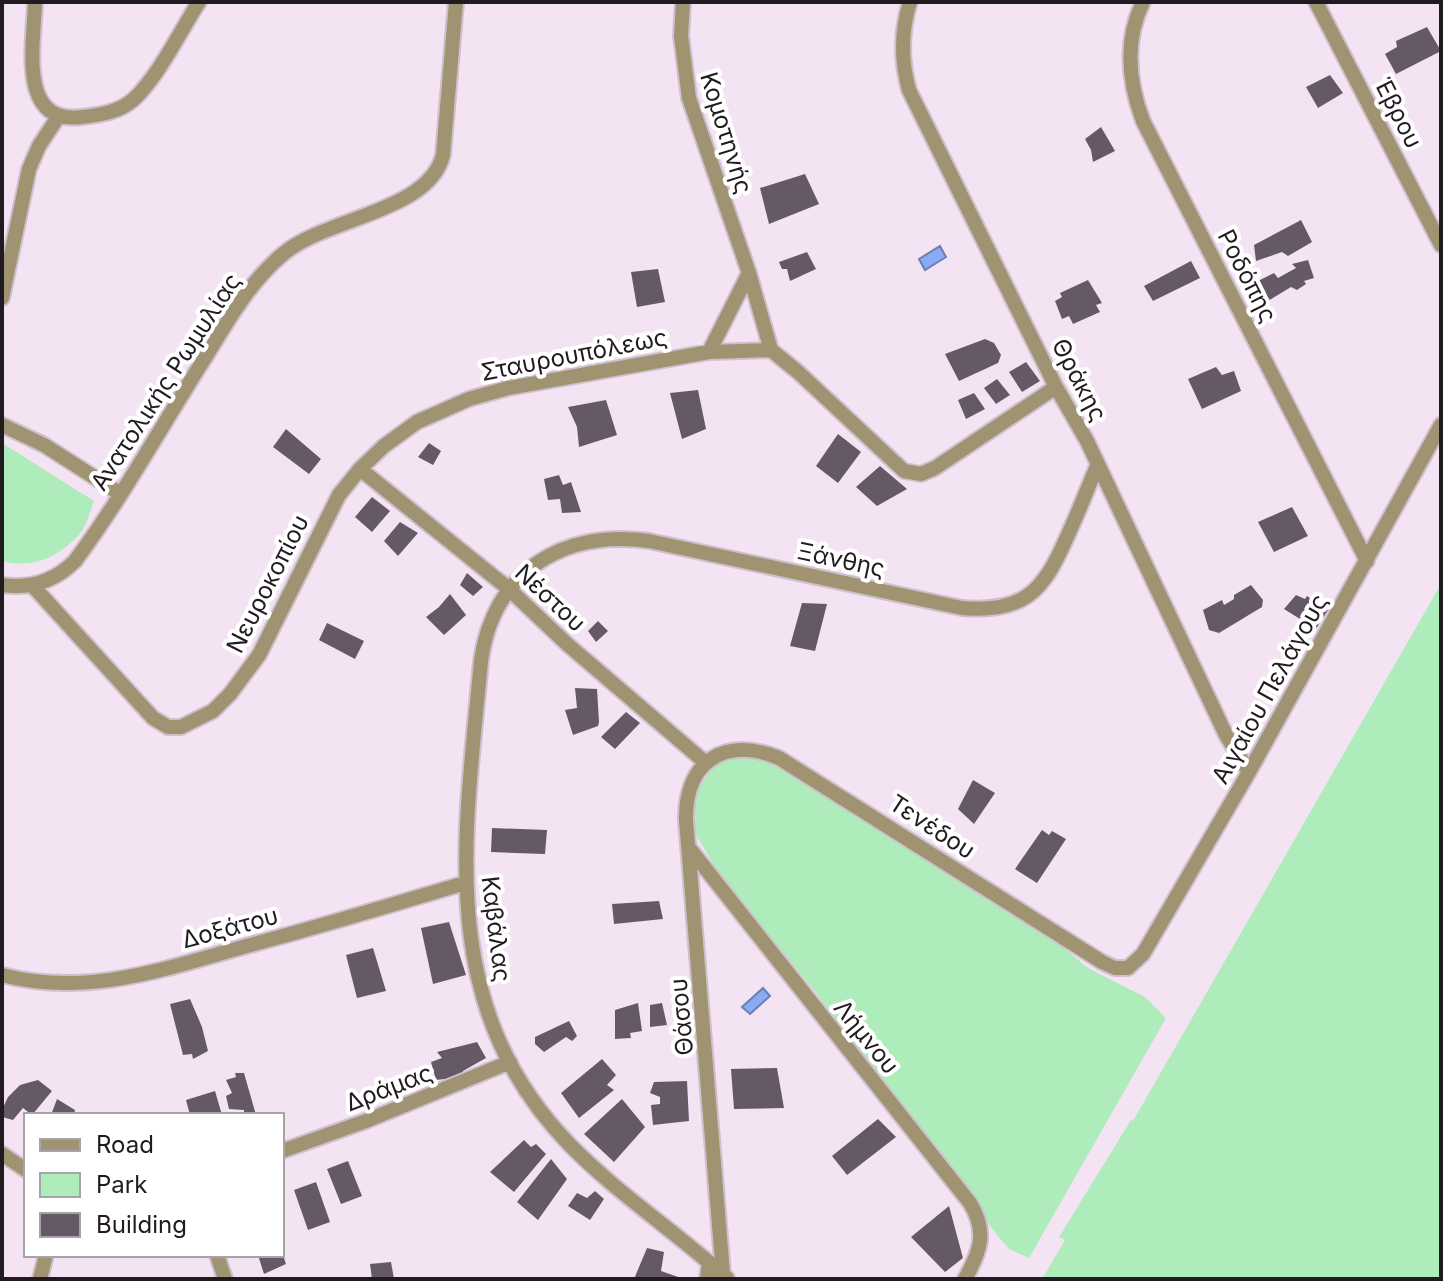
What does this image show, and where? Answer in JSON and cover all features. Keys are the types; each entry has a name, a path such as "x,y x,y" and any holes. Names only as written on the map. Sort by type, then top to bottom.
{"street":[{"path":"35,2 36,91 45,109 58,117 99,115 131,101 146,85 199,2"},
{"name":"Ανατολικής Ρωμυλίας","path":"2,585 32,585 57,576 75,561 220,334 266,271 281,256 310,236 409,197 436,175 443,155 456,2"},
{"name":"Κομοτηνής","path":"683,2 681,36 689,98 749,273 771,350"},
{"name":"Θράκης","path":"910,2 903,39 904,71 909,90 1056,387 1098,464 1226,735 1249,772"},
{"name":"Ροδόπης","path":"1143,2 1133,23 1129,55 1132,84 1143,121 1367,561"},
{"name":"Έβρου","path":"1316,2 1441,245"},
{"path":"2,298 29,169 39,146 58,117"},
{"path":"709,352 749,273"},
{"path":"771,350 904,471 921,474 935,468 1056,387"},
{"name":"Σταυρουπόλεως","path":"360,469 407,428 469,399 535,383 709,352 771,350"},
{"path":"2,425 44,445 119,493"},
{"name":"Αιγαίου Πελάγους","path":"1128,968 1143,954 1249,772 1441,425"},
{"name":"Ξάνθης","path":"509,589 531,566 551,554 583,543 621,538 649,541 948,605 976,609 1009,605 1028,595 1049,576 1098,464"},
{"name":"Νευροκοπίου","path":"32,585 153,718 168,727 186,725 217,708 251,668 332,507 360,469"},
{"name":"Νέστου","path":"360,469 509,589 567,644 706,763"},
{"name":"Καβάλας","path":"509,589 493,614 482,651 467,819 466,913 475,971 493,1025 510,1062 538,1106 571,1146 614,1186 726,1276"},
{"name":"Τενέδου","path":"706,763 722,754 742,750 779,758 1102,962 1115,968 1128,968"},
{"name":"Θάσου","path":"706,763 695,775 688,793 686,820 726,1276"},
{"name":"Λήμνου","path":"690,849 970,1203 982,1233 975,1261 965,1279"},
{"name":"Δοξάτου","path":"2,975 75,985 147,974 355,917 465,883"},
{"name":"Δράμας","path":"284,1150 366,1121 510,1062"},
{"path":"2,1154 24,1169"},
{"path":"40,1279 46,1257"},
{"path":"218,1257 225,1279"},
{"path":"707,1279 709,1262"}],"green space":[{"path":"2,443 94,501 78,536 43,560 23,564 2,561"},
{"path":"1441,584 1441,1279 1042,1279 1065,1240 1059,1237 1133,1121"},
{"path":"736,755 778,760 1046,933 1088,968 1145,997 1166,1018 1029,1258 1009,1249 997,1235 814,990 720,875 693,830 692,813 699,787 717,762"}],"water":[{"path":"940,246 946,257 925,270 919,259"},
{"path":"763,988 770,996 750,1014 742,1007"}],"building":[{"path":"1427,27 1441,51 1396,74 1385,54 1397,47 1396,41"},
{"path":"1330,75 1343,93 1318,108 1306,87"},
{"path":"1101,127 1115,151 1093,162 1085,139"},
{"path":"805,174 819,204 769,224 760,188"},
{"path":"1301,220 1312,242 1288,256 1282,252 1256,261 1254,245"},
{"path":"807,252 816,269 790,281 787,269 782,269 779,262"},
{"path":"1308,260 1314,278 1304,281 1306,284 1297,290 1291,287 1268,301 1258,281 1274,273 1278,278 1296,268 1292,264"},
{"path":"1191,261 1200,278 1153,301 1144,286"},
{"path":"658,269 665,302 637,307 631,272"},
{"path":"1088,280 1102,303 1096,305 1100,312 1073,324 1069,316 1062,319 1055,301 1062,297 1060,293"},
{"path":"985,339 994,343 1001,355 998,363 959,381 945,354"},
{"path":"1026,362 1040,381 1022,392 1009,372"},
{"path":"1216,367 1222,375 1234,371 1241,391 1202,409 1188,379"},
{"path":"997,379 1010,395 996,404 984,388"},
{"path":"698,390 706,429 682,439 670,393"},
{"path":"974,393 985,409 966,419 958,400"},
{"path":"606,400 617,435 579,447 577,427 568,407"},
{"path":"286,429 321,459 309,474 273,447"},
{"path":"838,434 861,452 838,483 816,466"},
{"path":"429,443 441,451 433,465 418,457"},
{"path":"880,466 907,489 877,506 856,487"},
{"path":"559,475 563,485 571,482 581,512 562,513 560,499 548,500 544,479"},
{"path":"372,497 390,511 372,532 355,517"},
{"path":"1292,507 1308,536 1274,552 1258,522"},
{"path":"400,522 418,533 398,556 384,541"},
{"path":"467,573 483,587 473,596 460,585"},
{"path":"1251,585 1263,600 1262,607 1219,633 1209,630 1203,610 1222,600 1224,605"},
{"path":"450,594 466,615 444,635 426,617"},
{"path":"1296,595 1305,599 1307,596 1328,610 1316,629 1284,609"},
{"path":"802,603 827,604 815,651 790,646"},
{"path":"598,621 608,631 596,642 588,631"},
{"path":"327,623 364,641 355,659 319,640"},
{"path":"575,688 597,689 599,722 598,726 573,735 565,710 577,708"},
{"path":"626,712 640,723 615,749 601,737"},
{"path":"973,780 995,793 974,824 958,809"},
{"path":"492,828 547,830 545,854 491,852"},
{"path":"1042,830 1049,835 1052,831 1066,839 1037,883 1015,869"},
{"path":"659,901 663,919 614,924 612,904"},
{"path":"449,922 466,975 433,984 421,928"},
{"path":"373,948 386,991 357,998 346,955"},
{"path":"190,999 208,1051 193,1059 192,1054 183,1055 170,1004"},
{"path":"638,1003 642,1031 630,1033 631,1038 615,1039 615,1010"},
{"path":"662,1003 667,1025 650,1027 650,1005"},
{"path":"569,1021 577,1036 572,1041 566,1037 544,1052 535,1044 535,1037"},
{"path":"477,1042 486,1058 463,1071 462,1077 436,1080 431,1062 442,1058 437,1052"},
{"path":"602,1059 616,1075 607,1085 614,1090 579,1118 561,1093"},
{"path":"777,1068 784,1108 734,1109 731,1069"},
{"path":"235,1073 244,1073 255,1113 229,1109 226,1096 232,1093 226,1080 236,1077"},
{"path":"38,1080 52,1091 34,1113 23,1108 13,1120 2,1117 8,1097 20,1085"},
{"path":"687,1081 689,1121 653,1125 651,1105 660,1104 660,1097 650,1093 654,1082"},
{"path":"215,1091 221,1113 189,1113 186,1100"},
{"path":"57,1099 75,1110 74,1113 52,1113"},
{"path":"622,1099 645,1127 614,1162 584,1134"},
{"path":"878,1119 896,1137 847,1175 832,1156"},
{"path":"524,1140 531,1147 536,1144 546,1154 514,1192 490,1172"},
{"path":"551,1159 567,1179 538,1220 517,1202"},
{"path":"348,1161 362,1196 341,1204 327,1169"},
{"path":"316,1182 330,1222 308,1230 294,1190"},
{"path":"595,1191 604,1199 590,1220 568,1206 577,1193 587,1198"},
{"path":"949,1206 963,1258 945,1272 911,1237"},
{"path":"647,1248 664,1252 661,1271 684,1279 634,1279"},
{"path":"259,1257 284,1257 286,1264 264,1274"},
{"path":"391,1262 394,1279 372,1279 370,1264"}]}
